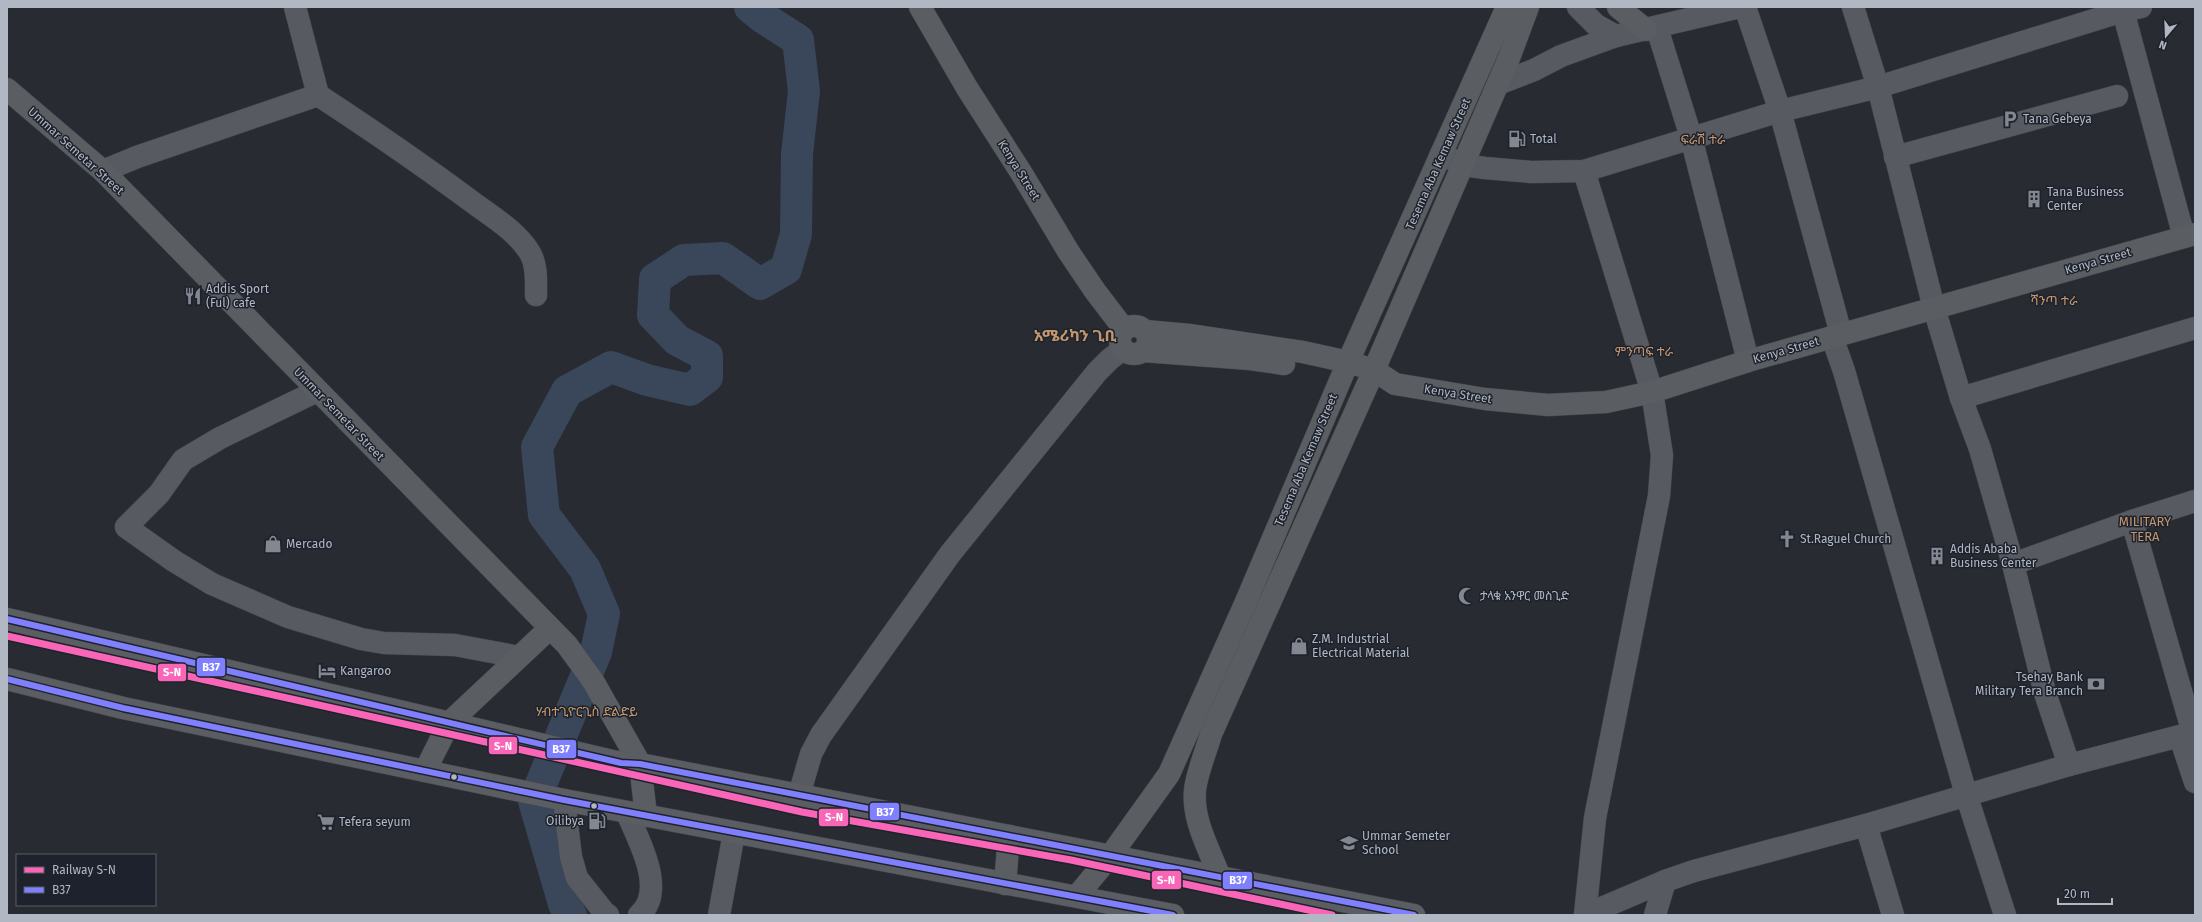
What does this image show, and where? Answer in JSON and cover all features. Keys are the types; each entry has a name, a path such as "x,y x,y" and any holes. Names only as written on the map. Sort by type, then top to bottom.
{"main road":[{"name":"Kenya Street","path":"920,7 967,88 1022,174 1068,251 1095,291 1134,340"},
{"name":"Tesema Aba Kemaw Street","path":"1077,896 1111,855 1169,774 1245,604 1345,368 1507,7"},
{"name":"Tesema Aba Kemaw Street","path":"1220,878 1201,830 1196,809 1195,790 1211,734 1371,377 1498,84 1528,7"},
{"path":"1618,7 1651,29"},
{"name":"Ummar Semetar Street","path":"7,89 103,171 549,629 567,645 593,681 640,764"},
{"name":"Kenya Street","path":"1345,368 1395,384 1485,399 1548,405 1606,402 1652,392 1748,361 2190,235"},
{"path":"1134,340 1235,341 1303,352 1345,368"},
{"path":"7,619 449,723 580,752 621,763 640,764 1414,915"},
{"path":"425,771 449,723 549,629"},
{"path":"7,679 123,708 559,799 1173,915"},
{"path":"637,814 640,764"},
{"path":"1005,884 1008,836"}],"street":[{"path":"296,7 318,95 393,145 501,224 524,245 535,265 536,295"},
{"path":"1578,7 1596,25 1616,36"},
{"path":"1498,84 1528,72 1561,56 1616,36 1740,7"},
{"path":"1745,7 1780,111 1837,336 1844,371 1966,794 2005,915"},
{"path":"1853,7 1878,87 1934,308 1961,398 1980,449 2013,564 2045,692 2069,765"},
{"path":"1441,154 1463,165 1531,172 1584,171 1780,111 1878,87 2129,8 2190,235"},
{"path":"1651,29 1691,137 1748,361"},
{"path":"103,171 137,157 318,95"},
{"path":"1895,157 2117,96"},
{"path":"1584,171 1652,392 1662,455 1659,496 1595,818 1585,915 1665,881 1866,825 1966,794 2069,765 2189,734"},
{"path":"1961,398 2195,328"},
{"path":"799,795 811,754 821,735 946,561 1092,378 1110,359 1134,340"},
{"path":"317,391 220,438 184,460 158,494 126,527 174,561 212,584 288,617 361,639 384,643 455,646 519,658"},
{"path":"2013,564 2132,520 2195,501"},
{"path":"2132,520 2173,659 2189,734 2195,782"},
{"path":"559,799 577,878 608,915"},
{"path":"637,814 639,842 652,883 652,894 639,915"},
{"path":"1866,825 1893,915"},
{"path":"721,914 734,833"},
{"path":"1655,915 1665,881"}],"waterway":[{"path":"571,915 564,904 534,801 596,652 604,614 585,569 544,515 537,447 567,391 611,367 647,380 690,390 707,377 707,356 677,340 653,315 655,279 684,260 723,258 760,284 786,269 796,234 797,154 804,91 798,40 762,17 750,7"}],"rail line":[{"name":"S-N","path":"7,636 802,812 1071,860 1332,915"}],"transit line":[{"name":"B37","path":"7,619 621,763 640,764 1414,915"},
{"name":"B37","path":"7,679 123,708 564,800 1173,915"}],"place":[{"name":"Tana Gebeya","path":"2010,119"},
{"name":"Total","path":"1517,139"},
{"name":"Tana Business Center","path":"2034,199"},
{"name":"Addis Sport (Ful) cafe","path":"193,296"},
{"name":"St.Raguel Church","path":"1787,539"},
{"name":"Mercado","path":"273,544"},
{"name":"Addis Ababa Business Center","path":"1937,556"},
{"name":"ታላቁ አንዋር መስጊድ","path":"1467,596"},
{"name":"Z.M. Industrial Electrical Material","path":"1299,646"},
{"name":"Kangaroo","path":"327,671"},
{"name":"Tsehay Bank Military Tera Branch","path":"2096,684"},
{"name":"Oilibya","path":"597,821"},
{"name":"Tefera seyum","path":"326,822"},
{"name":"Ummar Semeter School","path":"1349,843"}],"district":[{"name":"ፍራሽ ተራ","path":"1703,139"},
{"name":"ሻንጣ ተራ","path":"2054,300"},
{"name":"አሜሪካን ጊቢ","path":"1075,335"},
{"name":"ምንጣፍ ተራ","path":"1644,351"},
{"name":"MILITARY TERA","path":"2145,528"},
{"name":"ሃብተጊዮርጊስ ድልድይ","path":"587,711"}]}
